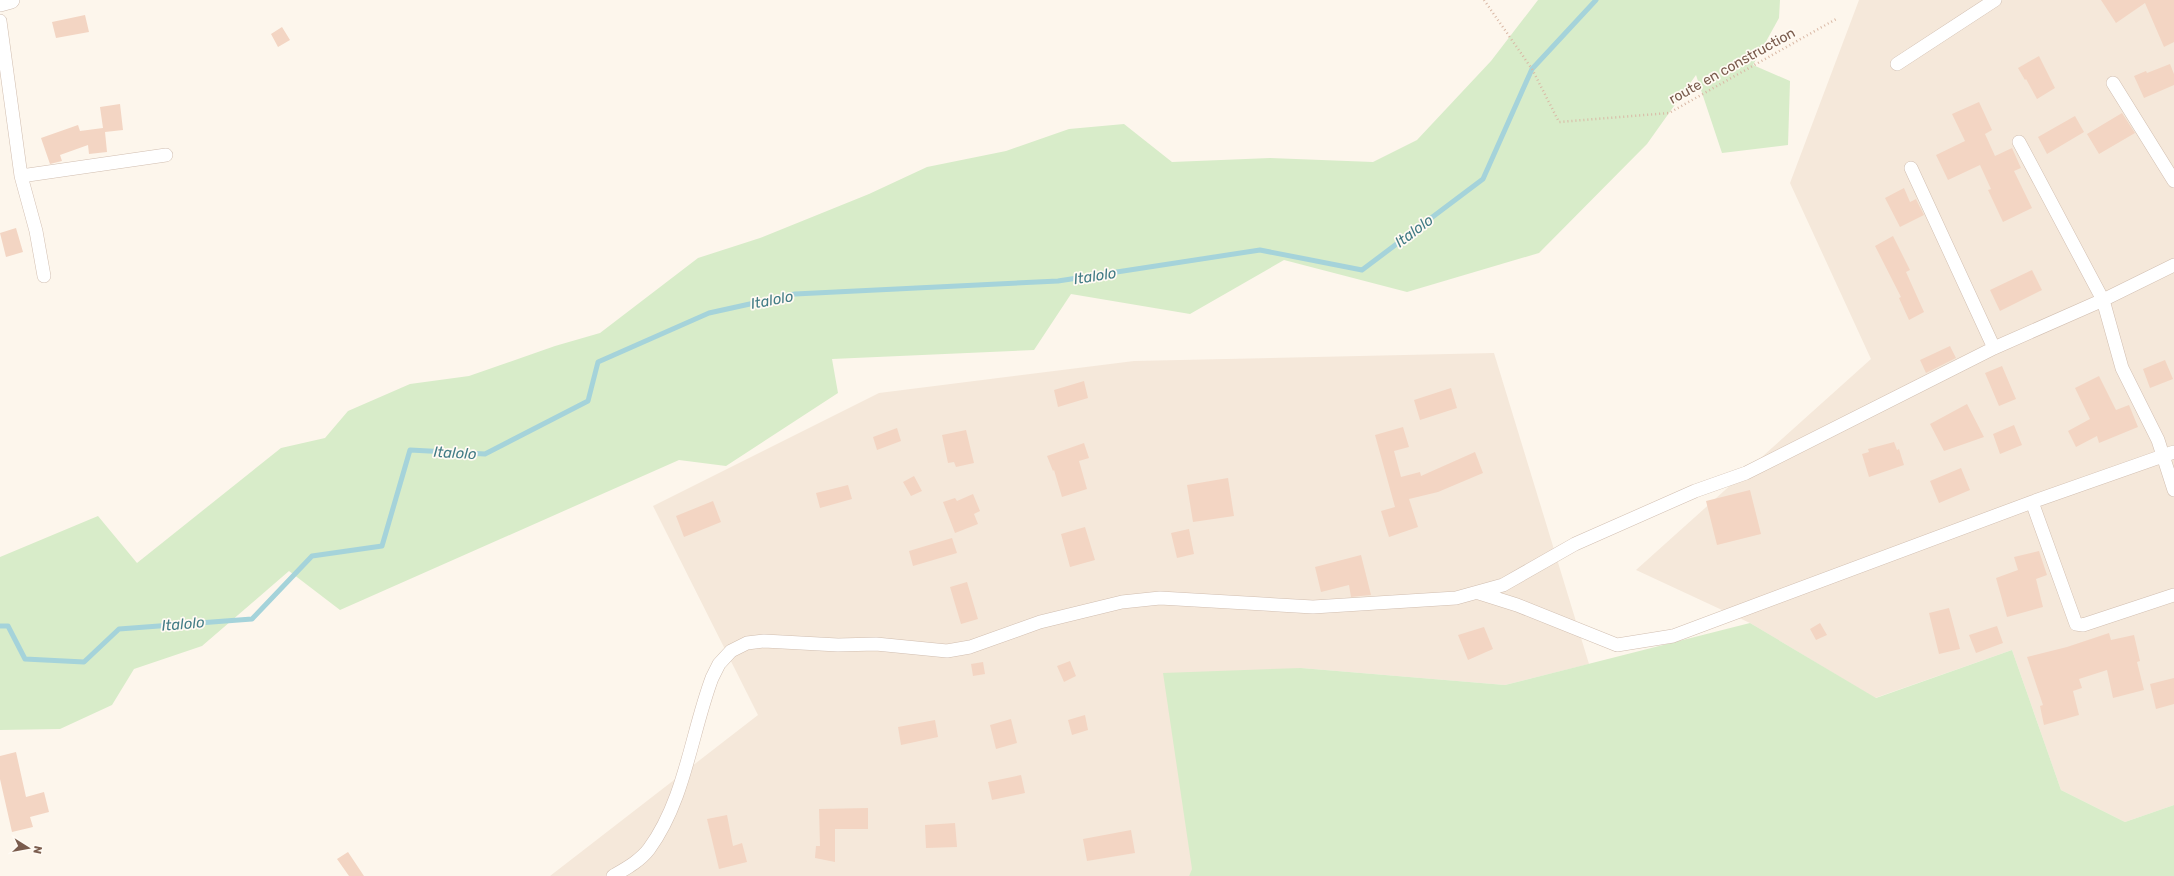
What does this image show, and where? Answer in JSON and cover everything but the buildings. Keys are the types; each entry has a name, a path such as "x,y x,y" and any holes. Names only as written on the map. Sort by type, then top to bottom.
{"street":[{"path":"0,3 11,0"},
{"path":"1897,64 1995,0"},
{"path":"0,21 21,176 36,231 44,276"},
{"path":"2113,83 2174,181"},
{"path":"2019,142 2103,300 2122,368 2168,453 2174,490"},
{"path":"21,176 166,155"},
{"path":"1911,168 1994,348"},
{"path":"613,876 631,865 648,850 658,834 677,792 712,678 719,664 731,651 747,643 764,641 838,645 876,644 947,651 970,647 1040,622 1138,599 1160,598 1313,607 1432,600 1477,593 1503,585 1575,544 1681,497 1746,473 1994,348 2103,300 2174,265"},
{"path":"1477,593 1517,605 1617,646 1666,638 2168,453"},
{"path":"2032,502 2076,624 2083,625 2174,595"}],"path":[{"name":"route en construction","path":"1484,0 1532,69 1559,122 1669,113 1838,18"}],"shaded area":[{"path":"1859,0 2174,0 2174,805 2125,822 2061,790 2012,650 1875,698 1750,623 1636,570 1871,359 1790,183"},
{"path":"1494,353 1589,664 1505,685 1301,668 1189,876 550,876 758,715 653,506 879,393 1134,361"}],"green space":[{"path":"1538,0 1780,0 1779,18 1753,65 1790,81 1788,145 1722,153 1696,75 1647,144 1539,253 1407,292 1284,260 1190,314 1071,294 1034,350 832,359 838,393 726,466 679,460 340,610 289,571 202,646 134,669 112,705 60,729 0,730 0,557 98,516 137,563 281,448 325,438 348,411 410,384 469,376 555,346 600,333 698,258 760,238 869,194 927,167 1006,151 1069,129 1124,124 1172,162 1270,158 1373,162 1417,140 1491,61"},
{"path":"1750,623 1876,698 2012,650 2061,790 2125,822 2174,805 2174,876 1189,876 1192,869 1163,673 1301,668 1505,685"}],"waterway":[{"name":"Italolo","path":"0,626 8,626 25,659 84,662 119,629 252,619 312,556 382,546 410,450 485,454 588,401 598,362 709,313 795,294 1058,281 1260,250 1362,270 1483,179 1532,69 1596,0"}]}
